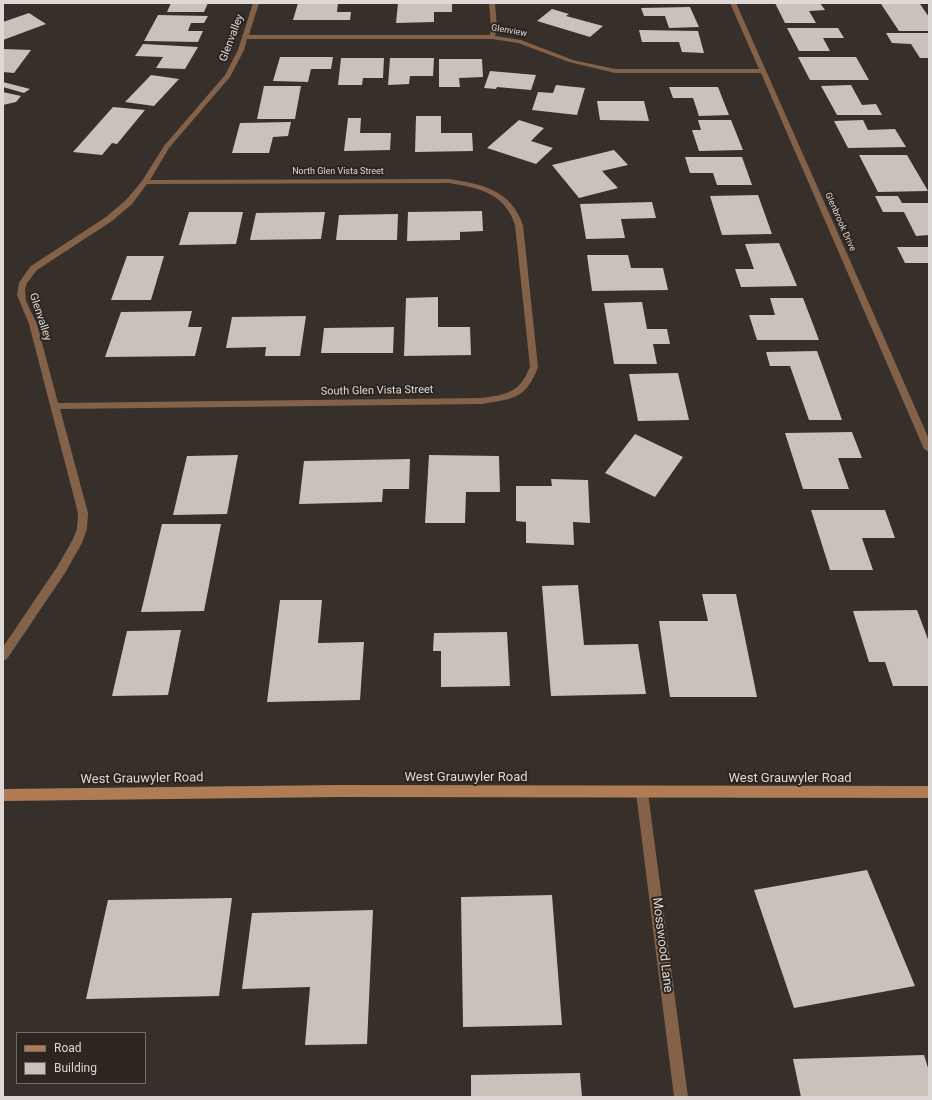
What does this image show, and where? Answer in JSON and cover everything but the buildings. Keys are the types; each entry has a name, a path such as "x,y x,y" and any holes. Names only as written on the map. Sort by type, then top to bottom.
{"main road":[{"name":"West Grauwyler Road","path":"3,795 340,791 642,793 929,792"}],"street":[{"name":"Glenvalley","path":"3,656 61,570 78,540 82,529 83,513 33,324 20,296 21,287 27,276 34,268 109,219 129,202 145,182 166,147 228,76 246,37 256,3"},
{"path":"492,3 494,27 492,37"},
{"name":"Glenbrook Drive","path":"733,3 764,70 929,448"},
{"name":"Glenview","path":"246,37 492,37 519,41 571,61 615,71 764,70"},
{"name":"North Glen Vista Street","path":"145,182 449,181 471,184 498,194 513,209 517,217"},
{"name":"South Glen Vista Street","path":"54,406 482,401 514,395 529,381 534,367 517,217"},
{"name":"Mosswood Lane","path":"642,793 681,1097"}]}
